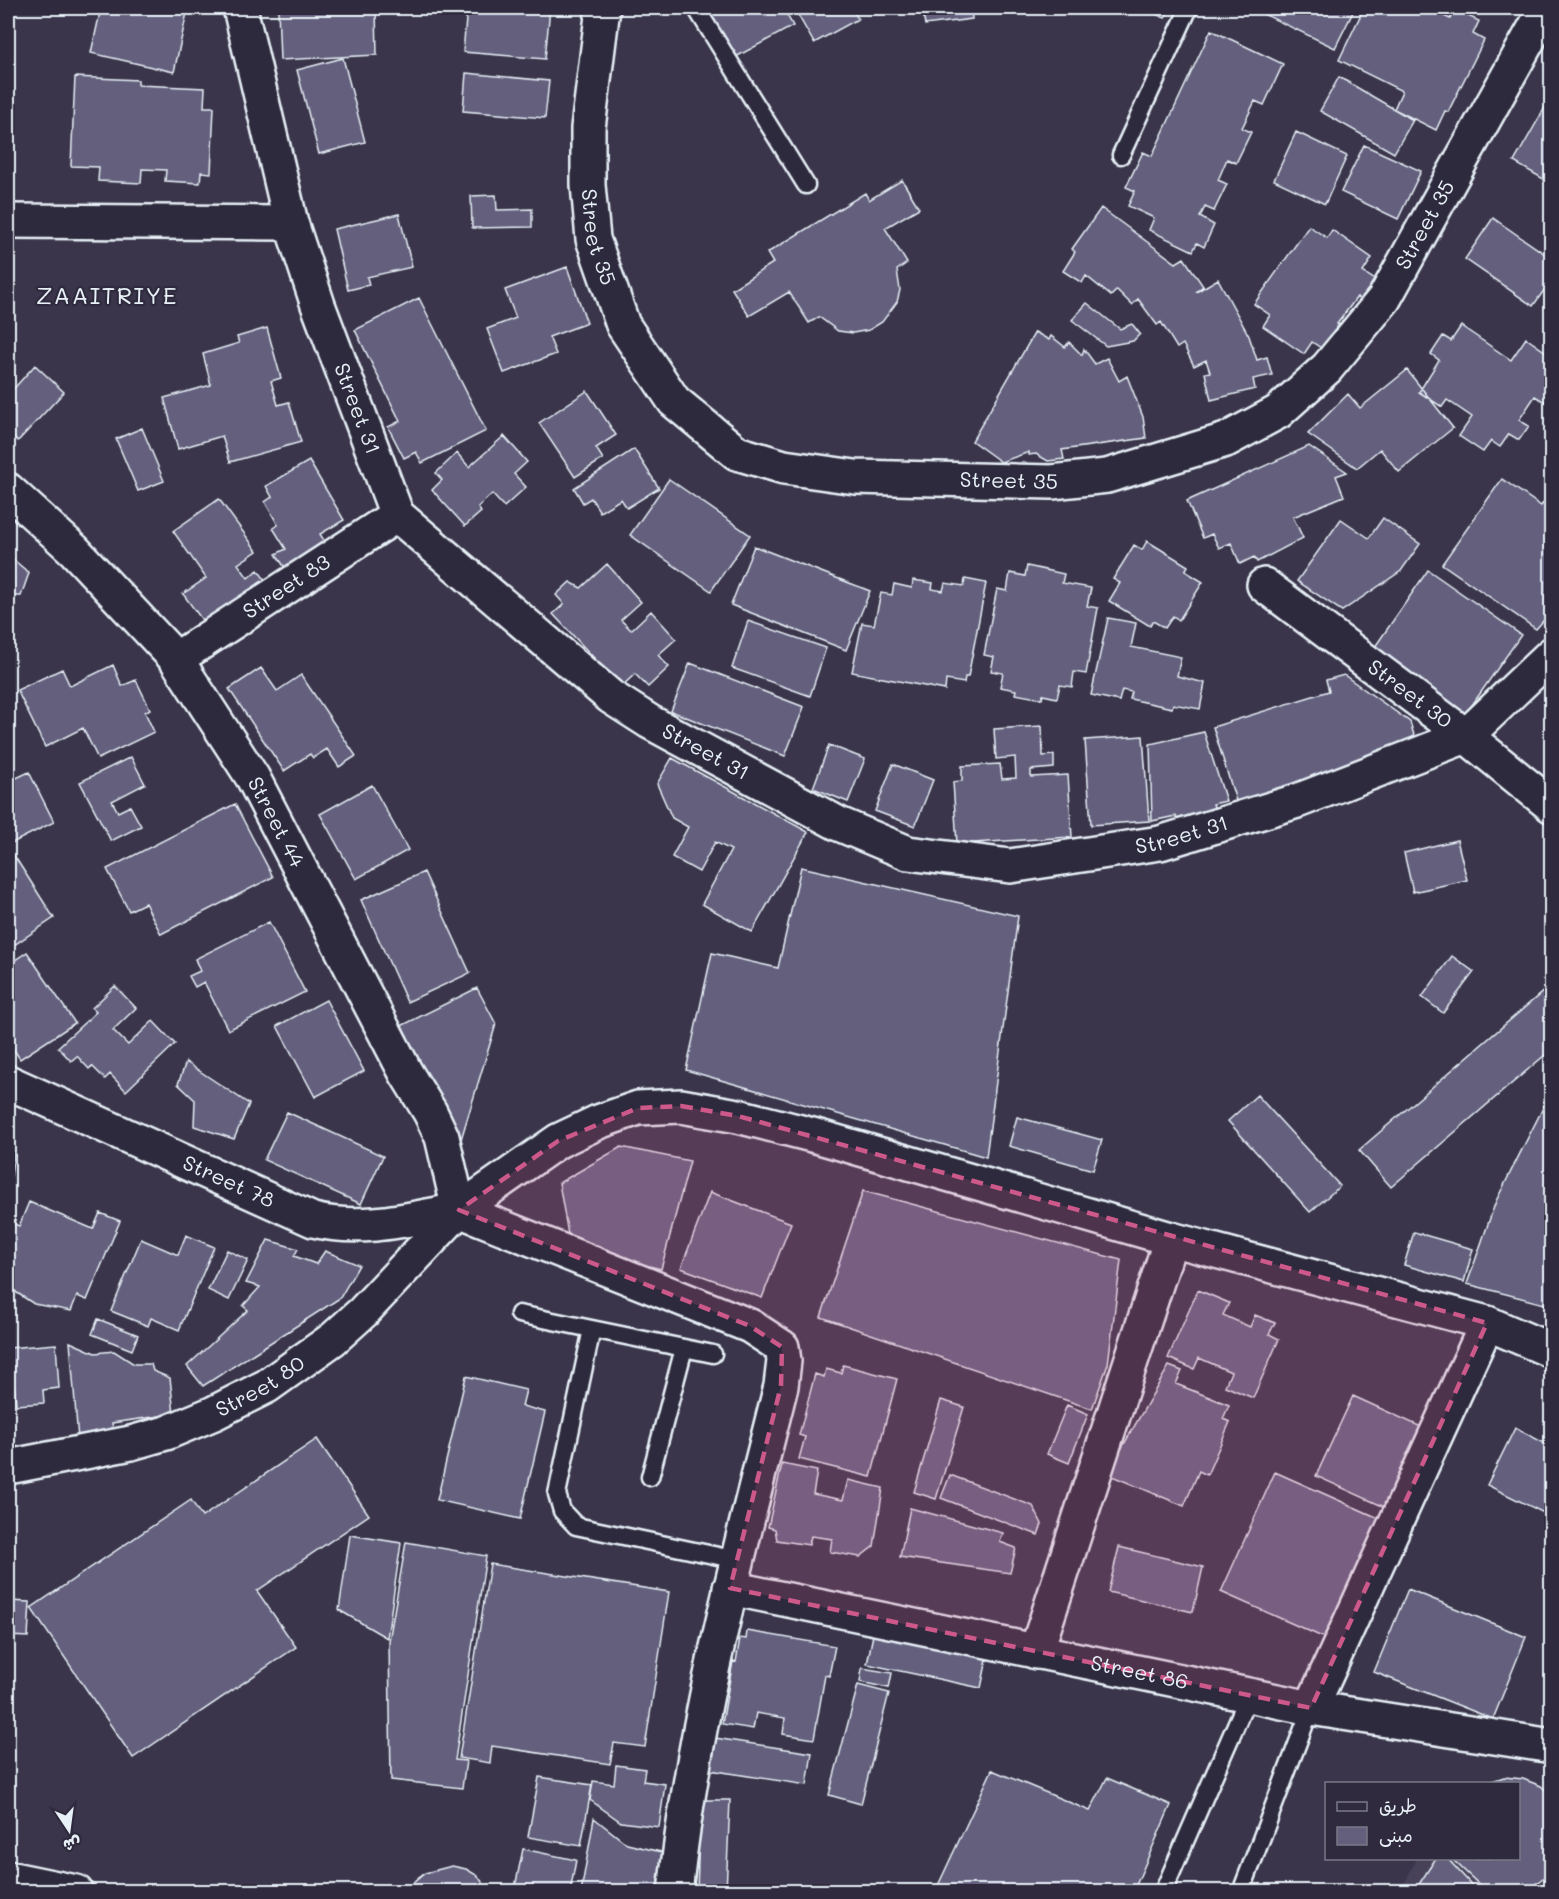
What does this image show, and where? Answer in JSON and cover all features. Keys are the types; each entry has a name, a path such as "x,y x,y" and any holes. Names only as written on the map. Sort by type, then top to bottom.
{"street":[{"name":"Street 31","path":"240,8 291,224 318,305 397,516 610,697 650,722 839,824 908,853 1010,866 1160,843 1297,801 1467,736 1551,654"},
{"name":"Street 35","path":"603,8 588,128 588,185 593,239 623,325 674,401 737,453 784,467 855,477 1052,482 1107,476 1226,440 1278,412 1327,368 1384,299 1539,15"},
{"path":"8,221 291,224"},
{"name":"Street 44","path":"8,490 74,550 176,658 253,778 406,1073 442,1137 459,1210"},
{"name":"Street 83","path":"176,658 397,516"},
{"name":"Street 30","path":"1264,585 1467,736 1551,806"},
{"name":"Street 78","path":"8,1082 312,1220 335,1225 359,1226 459,1210"},
{"path":"459,1210 558,1141 598,1122 638,1108 681,1106 738,1116 1171,1239 1487,1323 1551,1351"},
{"path":"459,1210 750,1326 782,1347 784,1361 781,1386 699,1722 684,1812 675,1892"},
{"name":"Street 80","path":"8,1467 121,1445 166,1432 214,1413 267,1386 333,1339 363,1312 459,1210"},
{"path":"1036,1652 1171,1239"},
{"path":"1311,1708 1487,1323"},
{"name":"Street 86","path":"734,1574 1036,1652 1311,1708 1551,1746"},
{"path":"8,1878 76,1892"}],"lane":[{"path":"696,8 806,185"},
{"path":"1121,155 1189,8"},
{"path":"519,1314 713,1354"},
{"path":"592,1329 557,1494 562,1511 576,1526 734,1574"},
{"path":"650,1477 684,1348"},
{"path":"1162,1892 1249,1695"},
{"path":"1241,1892 1311,1708"}],"highlighted area":[{"path":"681,1106 738,1116 1487,1323 1311,1708 730,1588 781,1386 782,1347 750,1326 459,1210 558,1141 638,1108"}],"shaded area":[{"path":"1416,1860 1460,1860 1494,1892 1400,1892"}],"building":[{"path":"101,8 188,8 174,72 91,53"},
{"path":"278,8 376,8 377,55 280,60"},
{"path":"467,8 550,8 545,59 463,52"},
{"path":"707,8 783,8 793,26 734,58"},
{"path":"794,8 852,8 858,19 814,43"},
{"path":"922,8 971,8 972,19 925,25"},
{"path":"1142,8 1170,8 1165,18"},
{"path":"1251,8 1355,8 1335,48"},
{"path":"1364,8 1444,8 1440,14 1450,19 1455,10 1479,21 1473,34 1484,40 1448,112 1445,111 1436,130 1394,109 1402,91 1339,60"},
{"path":"1211,30 1283,64 1264,105 1255,101 1242,128 1251,132 1236,163 1227,159 1218,180 1227,184 1214,211 1205,207 1200,217 1214,225 1204,247 1197,243 1193,251 1149,230 1154,218 1128,206 1135,191 1126,187 1143,152 1152,156"},
{"path":"343,58 365,142 319,154 297,70"},
{"path":"466,73 549,81 545,118 463,111"},
{"path":"75,77 138,80 138,85 205,88 204,107 214,107 211,173 201,172 200,183 165,181 166,170 142,169 141,183 98,181 99,167 71,166"},
{"path":"1339,77 1413,120 1394,153 1320,111"},
{"path":"1552,95 1552,184 1514,162"},
{"path":"1296,132 1347,156 1325,204 1274,180"},
{"path":"1364,145 1421,171 1398,219 1341,192"},
{"path":"902,180 919,208 885,228 907,263 897,270 900,290 897,302 882,322 869,330 853,333 838,331 819,317 809,323 789,292 749,316 732,289 773,263 767,253 865,193 869,200"},
{"path":"496,195 497,210 532,209 532,227 472,228 471,196"},
{"path":"1101,208 1176,263 1184,258 1203,286 1196,292 1218,279 1249,336 1257,360 1267,357 1272,375 1253,379 1255,389 1211,400 1205,373 1210,372 1206,360 1194,366 1183,344 1177,348 1161,322 1157,325 1138,299 1132,305 1117,290 1111,296 1086,276 1082,283 1063,271 1075,252 1072,249"},
{"path":"399,214 412,267 367,277 369,285 348,290 334,229"},
{"path":"1493,218 1552,259 1552,279 1533,306 1465,259"},
{"path":"1309,226 1327,238 1332,230 1372,258 1363,272 1375,280 1360,300 1357,297 1337,324 1341,326 1324,350 1312,342 1304,354 1263,326 1270,315 1254,304"},
{"path":"567,267 587,323 549,337 556,354 504,373 487,329 516,318 505,290"},
{"path":"419,298 486,431 422,463 416,452 404,458 388,427 400,421 355,330"},
{"path":"1087,303 1120,329 1132,324 1140,334 1133,341 1106,346 1072,320"},
{"path":"1461,326 1511,360 1526,338 1550,355 1545,362 1552,366 1552,373 1545,382 1552,386 1552,393 1545,402 1535,396 1519,420 1529,426 1519,440 1509,434 1500,447 1491,441 1483,452 1459,436 1472,417 1447,400 1442,407 1419,392 1439,360 1431,354 1443,336 1451,341"},
{"path":"267,328 281,378 271,381 278,405 289,402 301,442 230,462 222,436 178,449 164,398 211,385 203,354 239,343 237,337"},
{"path":"1035,332 1049,340 1051,336 1065,347 1069,342 1082,355 1084,349 1095,364 1107,358 1119,381 1127,376 1143,417 1146,438 1062,450 1064,459 1048,461 1036,454 1029,455 1029,452 1001,462 972,441"},
{"path":"35,365 64,392 18,441 8,432 8,395"},
{"path":"1407,370 1453,428 1399,472 1380,449 1357,468 1308,434 1348,394 1360,408"},
{"path":"587,391 616,435 596,448 603,459 575,477 539,423"},
{"path":"142,428 164,481 138,491 116,439"},
{"path":"504,436 527,462 514,474 526,487 504,507 492,494 478,507 481,512 465,526 432,490 442,480 436,473 457,453 469,467"},
{"path":"1309,446 1347,472 1336,476 1344,496 1293,517 1303,538 1257,562 1254,557 1240,564 1231,543 1219,548 1212,534 1203,538 1187,501"},
{"path":"634,449 659,488 627,508 621,499 600,512 591,498 583,503 574,488"},
{"path":"309,461 344,520 320,534 326,544 285,568 276,554 286,549 273,528 278,525 265,502 272,497 266,486"},
{"path":"669,479 750,535 711,591 630,535"},
{"path":"1502,479 1541,506 1552,490 1552,611 1536,629 1442,564"},
{"path":"219,499 257,551 238,564 248,578 258,570 266,581 205,624 183,594 206,578 173,531"},
{"path":"1383,518 1420,544 1401,571 1342,611 1297,581 1341,519 1369,538"},
{"path":"1147,541 1188,566 1185,571 1203,582 1179,620 1173,616 1165,628 1153,621 1150,626 1109,601 1120,583 1113,579 1134,545 1142,550"},
{"path":"754,546 870,591 846,650 731,605"},
{"path":"8,555 29,573 21,596 8,596"},
{"path":"607,564 641,602 621,620 631,630 651,611 676,639 658,655 669,667 648,687 635,674 621,687 553,614 564,604 556,595 570,582 581,588"},
{"path":"1027,566 1064,574 1062,583 1091,588 1087,606 1098,608 1086,674 1074,672 1072,687 1060,685 1057,698 1043,695 1042,699 1015,694 1016,690 1000,687 1003,673 991,671 994,657 984,655 997,589 1007,591 1010,573 1025,576"},
{"path":"1428,570 1521,635 1463,718 1370,654"},
{"path":"965,579 986,583 968,677 965,677 964,683 946,680 945,690 852,672 862,623 874,625 881,593 892,595 894,584 912,588 913,580 933,583 932,589 943,591 945,583 964,586"},
{"path":"1108,618 1136,623 1131,647 1181,657 1177,676 1205,683 1200,709 1173,704 1172,708 1130,699 1132,692 1122,690 1119,701 1091,695"},
{"path":"748,621 826,648 810,696 732,668"},
{"path":"690,663 804,707 785,756 671,711"},
{"path":"113,665 122,686 136,680 150,709 145,712 154,732 98,759 83,728 45,747 17,690 62,669 70,686"},
{"path":"261,668 277,691 301,675 356,756 339,767 327,749 313,758 310,754 284,771 229,689"},
{"path":"1344,675 1410,722 1418,748 1237,804 1213,727 1329,691 1326,680"},
{"path":"1042,726 1043,756 1054,755 1054,768 1031,770 1031,777 1068,775 1072,837 957,844 953,782 962,781 962,766 1000,764 1002,779 1016,778 1015,757 996,759 994,729"},
{"path":"1204,732 1226,801 1213,804 1215,810 1196,814 1198,819 1178,824 1176,816 1152,821 1150,744"},
{"path":"1143,736 1149,821 1091,825 1085,740"},
{"path":"829,745 865,759 848,802 813,788"},
{"path":"131,757 145,784 112,801 118,812 130,806 141,826 111,841 80,782"},
{"path":"672,758 808,832 752,932 702,904 731,850 715,842 699,872 672,857 688,827 672,818 657,784"},
{"path":"893,764 933,780 915,826 875,811"},
{"path":"29,772 54,822 8,845 8,782"},
{"path":"372,785 408,850 356,879 320,814"},
{"path":"235,804 273,877 161,934 145,903 129,911 107,869"},
{"path":"1457,840 1467,880 1413,892 1404,853"},
{"path":"13,854 54,918 8,949 8,858"},
{"path":"801,867 1018,916 986,1157 686,1070 712,953 778,968"},
{"path":"424,872 470,973 407,1002 361,900"},
{"path":"269,922 305,992 228,1030 204,982 195,987 189,976 200,971 195,959"},
{"path":"27,952 75,1023 20,1059 8,1041 8,965"},
{"path":"1452,956 1474,972 1443,1013 1422,997"},
{"path":"1552,984 1552,1049 1391,1187 1359,1150"},
{"path":"115,986 136,1008 113,1030 128,1045 153,1021 175,1044 126,1091 110,1074 105,1079 92,1066 89,1069 77,1056 71,1061 58,1047 96,1012 92,1008"},
{"path":"477,988 496,1024 459,1146 399,1027"},
{"path":"326,1000 364,1071 315,1097 277,1026"},
{"path":"186,1062 249,1104 234,1139 194,1126 195,1100 178,1084"},
{"path":"1257,1095 1340,1186 1310,1212 1228,1121"},
{"path":"1552,1098 1552,1306 1467,1284 1496,1201 1545,1104"},
{"path":"287,1112 383,1156 361,1204 264,1160"},
{"path":"1017,1117 1102,1140 1093,1170 1009,1146"},
{"path":"621,1147 690,1161 661,1269 570,1246 559,1183"},
{"path":"8,1151 14,1152 11,1176 8,1176"},
{"path":"863,1191 1121,1260 1108,1364 1092,1409 821,1317"},
{"path":"710,1192 791,1223 762,1298 681,1268"},
{"path":"29,1202 93,1229 100,1213 120,1221 87,1300 77,1296 71,1311 34,1304 8,1287 8,1228 10,1222 19,1226"},
{"path":"1414,1232 1473,1249 1464,1282 1404,1265"},
{"path":"186,1235 214,1247 179,1330 151,1318 148,1326 111,1311 141,1239 178,1255"},
{"path":"268,1240 298,1249 294,1256 316,1264 325,1251 359,1265 340,1298 203,1386 187,1366 248,1310 243,1306 260,1287 246,1283"},
{"path":"227,1250 248,1260 229,1300 208,1290"},
{"path":"1198,1290 1229,1303 1223,1315 1250,1327 1255,1315 1275,1323 1269,1334 1279,1339 1253,1398 1225,1386 1231,1372 1199,1358 1194,1369 1168,1358"},
{"path":"98,1319 138,1335 132,1350 92,1334"},
{"path":"70,1342 95,1353 114,1351 134,1364 151,1364 153,1371 170,1378 174,1414 112,1423 114,1436 78,1439"},
{"path":"56,1344 59,1388 43,1390 44,1403 16,1405 13,1369 8,1370 8,1348"},
{"path":"843,1365 897,1379 871,1477 799,1459 805,1437 799,1435 815,1374 824,1377 826,1369 841,1373"},
{"path":"1169,1366 1182,1371 1176,1384 1229,1405 1223,1419 1230,1422 1207,1475 1199,1471 1184,1506 1107,1474"},
{"path":"466,1376 526,1390 522,1406 545,1412 520,1519 437,1500"},
{"path":"1353,1396 1428,1430 1391,1510 1316,1476"},
{"path":"941,1400 964,1407 936,1499 914,1492"},
{"path":"1067,1405 1088,1414 1069,1463 1047,1454"},
{"path":"1515,1428 1552,1447 1552,1517 1487,1485"},
{"path":"317,1439 369,1515 257,1591 296,1647 133,1758 31,1608 191,1500 202,1517"},
{"path":"782,1464 817,1471 813,1494 843,1500 848,1480 883,1488 874,1546 860,1557 830,1552 832,1539 811,1536 809,1545 777,1540 775,1529 768,1527"},
{"path":"1275,1472 1383,1520 1329,1640 1221,1592"},
{"path":"950,1475 1033,1506 1042,1524 1038,1535 941,1498"},
{"path":"910,1508 1003,1533 1000,1542 1016,1548 1010,1573 900,1557"},
{"path":"350,1535 401,1543 387,1638 339,1610"},
{"path":"406,1542 486,1556 455,1760 466,1761 462,1788 391,1780 389,1641"},
{"path":"1119,1547 1203,1567 1193,1612 1108,1592"},
{"path":"490,1564 669,1592 645,1747 614,1743 610,1764 492,1746 490,1763 459,1758"},
{"path":"1408,1589 1526,1637 1493,1719 1374,1672"},
{"path":"8,1601 30,1602 28,1637 8,1636"},
{"path":"747,1631 835,1646 829,1676 825,1675 814,1739 783,1734 785,1718 756,1713 753,1729 722,1724 733,1661 736,1662 740,1638 746,1639"},
{"path":"873,1635 987,1659 981,1688 867,1664"},
{"path":"862,1668 892,1673 889,1688 860,1682"},
{"path":"858,1685 889,1693 861,1804 829,1795"},
{"path":"715,1738 812,1753 807,1785 710,1770"},
{"path":"616,1765 645,1769 643,1781 665,1784 659,1827 621,1822 590,1800 593,1781 614,1784"},
{"path":"992,1770 1090,1811 1107,1778 1171,1805 1133,1892 935,1892"},
{"path":"539,1777 592,1785 581,1846 528,1837"},
{"path":"1504,1777 1523,1779 1541,1786 1552,1796 1552,1871 1534,1885 1541,1892 1487,1892 1453,1860 1520,1860 1520,1782 1489,1782"},
{"path":"700,1800 730,1800 726,1892 697,1892"},
{"path":"594,1818 627,1844 670,1854 666,1892 581,1892"},
{"path":"523,1849 576,1860 570,1892 514,1892"},
{"path":"1435,1860 1449,1860 1478,1892 1414,1892"},
{"path":"452,1866 466,1869 478,1876 489,1892 410,1892 413,1883 425,1873"}],"district":[{"name":"ZAAITRIYE","path":"107,296"}]}
